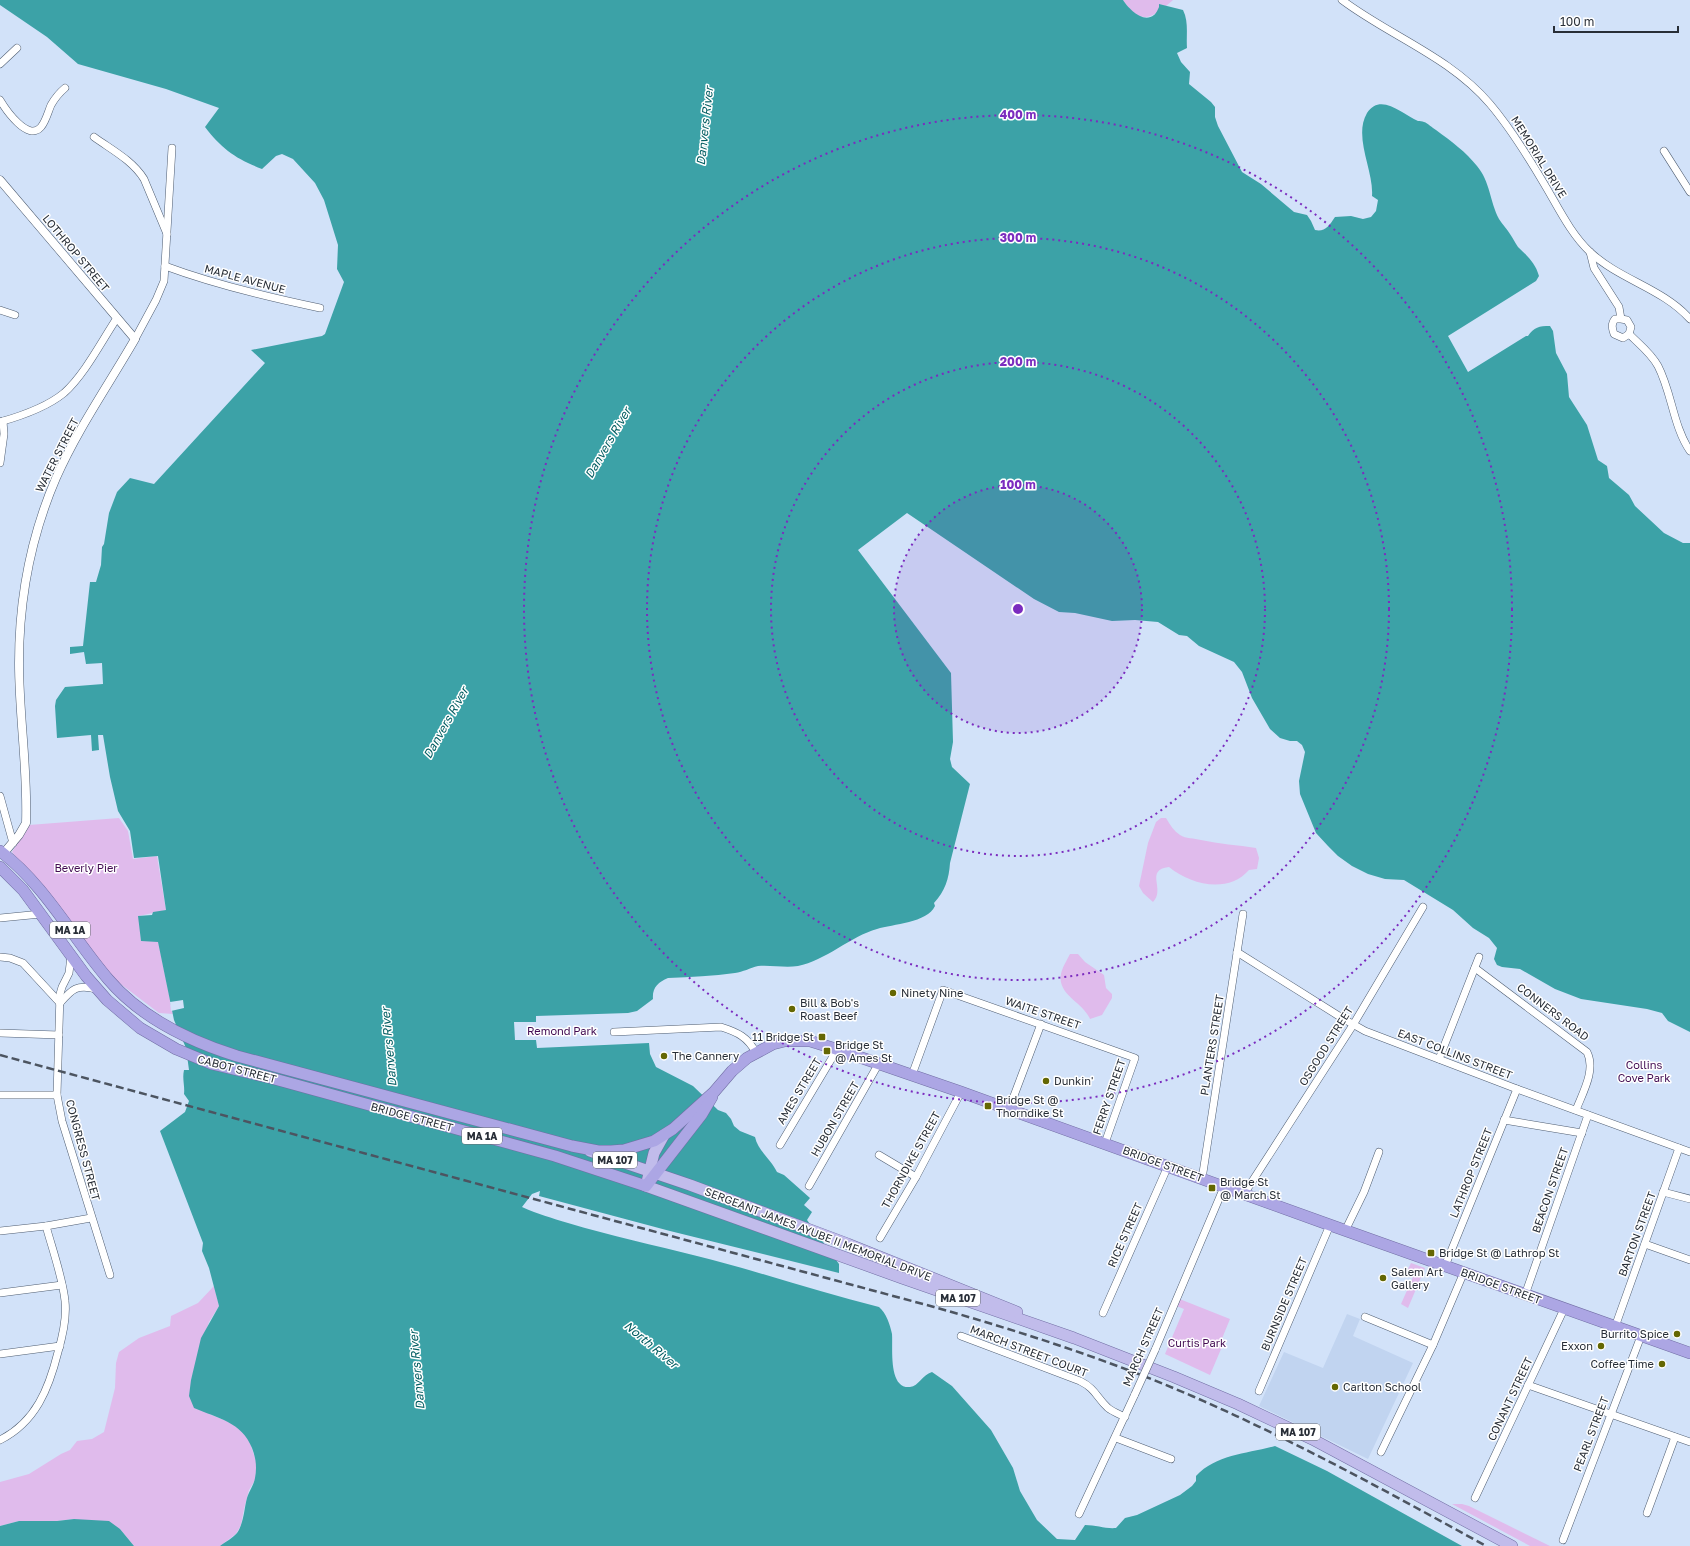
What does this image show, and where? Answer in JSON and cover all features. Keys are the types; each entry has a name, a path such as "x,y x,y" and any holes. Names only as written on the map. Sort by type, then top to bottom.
{"highway":[{"name":"CABOT STREET","path":"1,854 36,885 108,980 121,994 137,1007 170,1028 202,1044 237,1056 314,1077"},
{"name":"CABOT STREET","path":"0,867 23,890 96,988 128,1018 152,1036 198,1059 226,1068 316,1090"},
{"name":"BRIDGE STREET","path":"314,1077 581,1148 598,1151 624,1150 645,1144 664,1135 714,1092 739,1064 756,1053 773,1044 785,1041 810,1041 879,1063 912,1076 1105,1143 1344,1231 1464,1272 1690,1353"},
{"name":"BRIDGE STREET","path":"316,1090 554,1156 646,1186 651,1172 702,1114 714,1092"}],"main road":[{"name":"BRIDGE STREET","path":"651,1172 654,1153 664,1135"},
{"name":"SERGEANT JAMES AYUBE II MEMORIAL DRIVE","path":"581,1148 848,1244 1004,1306 1074,1338"},
{"name":"SERGEANT JAMES AYUBE II MEMORIAL DRIVE","path":"646,1186 999,1313 1074,1338 1174,1377 1270,1419 1346,1457 1512,1546"}],"street":[{"name":"MEMORIAL DRIVE","path":"1342,0 1449,67 1463,78 1489,102 1510,128 1572,230 1590,252 1612,268 1672,302 1690,318"},
{"path":"0,64 17,48"},
{"path":"0,100 2,109 23,128 32,132 37,131 42,127 55,98 65,88"},
{"path":"94,137 128,160 140,172 167,236"},
{"name":"WATER STREET","path":"1,854 13,843 23,830 26,823 19,665 24,598 31,551 42,512 62,466 135,338 160,291 164,280 172,148"},
{"path":"1664,151 1690,192"},
{"name":"LOTHROP STREET","path":"0,180 135,338"},
{"path":"1590,252 1594,268 1619,307 1621,319"},
{"name":"MAPLE AVENUE","path":"166,266 204,280 258,295 320,308"},
{"path":"0,310 15,315"},
{"path":"0,463 4,434 1,422 37,408 63,394 81,373 117,318"},
{"path":"1615,319 1621,319 1627,320 1631,328 1629,334 1623,338 1614,334 1612,329 1615,319"},
{"path":"1629,334 1649,353 1659,367 1683,439 1690,451"},
{"path":"0,796 13,843"},
{"name":"OSGOOD STREET","path":"1244,1194 1353,1025 1423,907"},
{"path":"0,918 41,914"},
{"name":"PLANTERS STREET","path":"1202,1179 1243,914"},
{"name":"EAST COLLINS STREET","path":"1237,952 1353,1025 1517,1089 1690,1152"},
{"name":"CONGRESS STREET","path":"71,955 69,973 62,987 60,1003 57,1095 62,1122 110,1275"},
{"path":"0,957 10,958 23,963 60,1003 68,993 80,987 96,988"},
{"path":"1438,1059 1479,957"},
{"name":"CONNERS ROAD","path":"1475,968 1587,1052 1590,1059 1590,1072 1576,1110"},
{"name":"WAITE STREET","path":"912,1076 943,990 1135,1058"},
{"path":"1009,1109 1041,1024"},
{"path":"614,1032 721,1027 738,1033 746,1038 756,1053"},
{"path":"0,1033 59,1035"},
{"name":"AMES STREET","path":"780,1145 836,1049"},
{"name":"FERRY STREET","path":"1105,1143 1135,1058"},
{"name":"HUBON STREET","path":"809,1186 879,1063"},
{"name":"LATHROP STREET","path":"1445,1266 1517,1089"},
{"name":"THORNDIKE STREET","path":"880,1238 916,1177 961,1092"},
{"path":"0,1095 57,1095"},
{"name":"BEACON STREET","path":"1525,1295 1588,1115"},
{"path":"1504,1120 1582,1133"},
{"name":"BARTON STREET","path":"1615,1327 1679,1148"},
{"path":"1344,1231 1364,1192 1379,1152"},
{"path":"879,1155 916,1177"},
{"name":"RICE STREET","path":"1103,1313 1168,1166"},
{"name":"MARCH STREET","path":"1079,1514 1116,1438 1224,1187"},
{"path":"1663,1192 1690,1199"},
{"path":"0,1231 46,1226 91,1218"},
{"name":"BURNSIDE STREET","path":"1259,1391 1330,1225"},
{"path":"0,1440 22,1426 38,1405 50,1381 60,1346 66,1311 65,1299 46,1226"},
{"path":"1645,1244 1690,1260"},
{"path":"1381,1452 1433,1345 1464,1272"},
{"path":"0,1293 62,1285"},
{"name":"CONANT STREET","path":"1475,1498 1564,1309"},
{"path":"1365,1317 1433,1345"},
{"name":"MARCH STREET COURT","path":"961,1336 1089,1386 1109,1409 1125,1417"},
{"name":"PEARL STREET","path":"1563,1540 1641,1336"},
{"path":"0,1354 60,1346"},
{"path":"1528,1385 1690,1442"},
{"path":"1647,1513 1675,1436"},
{"path":"1116,1438 1171,1459"}],"shaded area":[{"name":"Carlton School","path":"1347,1314 1360,1319 1353,1336 1413,1363 1368,1459 1259,1406 1284,1352 1323,1368"}],"green space":[{"path":"1123,0 1173,0 1153,15 1141,17 1135,14"},
{"name":"Beverly Pier","path":"119,818 128,831 133,859 157,856 166,910 139,916 141,941 158,941 173,1014 159,1013 114,979 12,852 29,825"},
{"path":"1161,818 1166,818 1176,832 1185,837 1215,843 1256,848 1259,858 1257,869 1249,870 1240,878 1231,882 1209,884 1188,878 1169,867 1162,869 1156,876 1157,891 1153,902 1143,893 1139,886 1148,843 1156,822"},
{"path":"1070,954 1078,954 1085,962 1104,975 1106,988 1112,994 1112,998 1102,1015 1090,1019 1087,1013 1063,988 1061,974"},
{"path":"1411,1263 1425,1268 1408,1308 1401,1304 1413,1277 1406,1273"},
{"path":"214,1286 219,1306 209,1322 191,1380 209,1414 229,1422 242,1431 249,1440 257,1464 255,1480 249,1490 241,1525 236,1534 220,1546 134,1546 120,1529 74,1519 57,1521 19,1521 0,1526 0,1482 29,1474 70,1450 77,1441 92,1439 104,1432 115,1388 116,1363 119,1352 139,1338 170,1326 171,1316 198,1303"},
{"name":"Curtis Park","path":"1177,1298 1230,1319 1221,1341 1224,1342 1210,1375 1165,1354 1184,1309 1174,1305"},
{"path":"1452,1504 1469,1506 1550,1546 1530,1546"}],"water":[{"path":"0,0 1123,0 1132,11 1145,18 1155,14 1159,4 1183,10 1187,24 1187,48 1177,53 1181,62 1190,72 1189,84 1215,107 1215,117 1218,126 1242,172 1261,184 1294,212 1307,215 1315,230 1322,230 1326,228 1335,217 1351,216 1363,219 1371,217 1376,211 1378,200 1372,196 1372,186 1362,133 1363,122 1367,113 1373,107 1385,105 1392,107 1418,121 1426,123 1463,151 1473,161 1485,178 1499,219 1518,247 1533,263 1539,276 1536,281 1448,336 1468,372 1528,336 1535,329 1550,326 1553,331 1556,353 1567,374 1569,397 1587,425 1598,460 1607,466 1609,478 1629,495 1635,506 1664,533 1683,543 1690,543 1690,1032 1668,1021 1662,1013 1647,1009 1581,999 1555,989 1520,969 1497,965 1494,959 1497,948 1489,938 1473,928 1453,910 1404,880 1385,879 1368,874 1352,866 1338,856 1316,833 1300,794 1299,781 1305,752 1302,745 1297,741 1290,741 1280,738 1270,729 1252,698 1242,672 1234,662 1199,646 1187,636 1179,635 1158,622 1135,620 1112,621 1075,613 1059,612 1034,599 907,513 858,550 951,673 953,742 950,759 952,767 970,784 950,863 949,874 944,889 934,903 935,906 931,912 909,922 867,932 818,959 798,966 758,966 735,973 668,978 661,981 656,986 653,999 637,1011 628,1013 536,1016 536,1022 514,1022 515,1040 536,1040 537,1048 649,1043 650,1054 656,1067 693,1086 718,1110 726,1113 734,1126 740,1131 755,1137 759,1147 777,1172 784,1175 810,1198 804,1205 812,1212 807,1220 839,1264 839,1273 670,1231 539,1196 540,1191 532,1194 522,1207 533,1212 584,1228 720,1262 879,1307 886,1316 891,1330 893,1366 898,1382 903,1386 910,1387 918,1383 926,1375 932,1372 952,1386 991,1430 1013,1468 1020,1491 1037,1520 1057,1539 1075,1540 1085,1525 1116,1528 1125,1518 1137,1515 1180,1495 1192,1486 1196,1481 1196,1476 1213,1463 1233,1456 1275,1446 1327,1471 1462,1546 220,1546 233,1537 239,1529 247,1498 254,1481 256,1463 248,1439 242,1432 220,1418 194,1408 189,1396 191,1380 201,1338 219,1306 209,1268 202,1251 203,1243 160,1131 185,1112 189,1101 184,1094 183,1073 184,1070 189,1070 186,1048 174,1020 158,942 141,941 138,916 152,915 153,912 166,910 158,856 134,858 130,831 118,811 110,777 103,735 98,735 99,750 92,751 91,735 57,738 55,706 56,700 65,687 103,684 102,663 86,664 84,652 70,654 70,647 83,646 90,582 96,582 101,565 102,547 104,544 109,513 117,492 130,478 154,484 265,363 251,350 322,336 325,334 344,282 337,269 338,245 324,200 315,183 293,159 282,154 276,156 262,169 237,157 217,141 205,127 219,108 166,89 78,64 47,37 0,5"},
{"path":"74,1519 109,1521 120,1529 134,1546 0,1546 0,1526 19,1521 57,1521"}],"pier":[{"path":"183,1000 184,1008 171,1011 170,1002"}],"railway":[{"path":"0,1055 934,1307 1065,1347 1129,1370 1230,1413 1341,1468 1486,1546"}],"place":[{"name":"Ninety Nine","path":"893,993"},
{"name":"Bill & Bob's Roast Beef","path":"792,1009"},
{"name":"11 Bridge St","path":"822,1037"},
{"name":"Bridge St @ Ames St","path":"827,1051"},
{"name":"The Cannery","path":"664,1056"},
{"name":"Dunkin'","path":"1046,1081"},
{"name":"Bridge St @ Thorndike St","path":"988,1106"},
{"name":"Bridge St @ March St","path":"1212,1188"},
{"name":"Bridge St @ Lathrop St","path":"1431,1253"},
{"name":"Salem Art Gallery","path":"1383,1278"},
{"name":"Burrito Spice","path":"1677,1334"},
{"name":"Exxon","path":"1601,1346"},
{"name":"Coffee Time","path":"1662,1364"},
{"name":"Carlton School","path":"1335,1387"}],"water label":[{"name":"Danvers River","path":"705,126"},
{"name":"Danvers River","path":"608,443"},
{"name":"Danvers River","path":"446,723"},
{"name":"Danvers River","path":"389,1047"},
{"name":"North River","path":"651,1345"},
{"name":"Danvers River","path":"417,1370"}],"park label":[{"name":"Remond Park","path":"562,1031"},
{"name":"Collins Cove Park","path":"1644,1071"}]}
